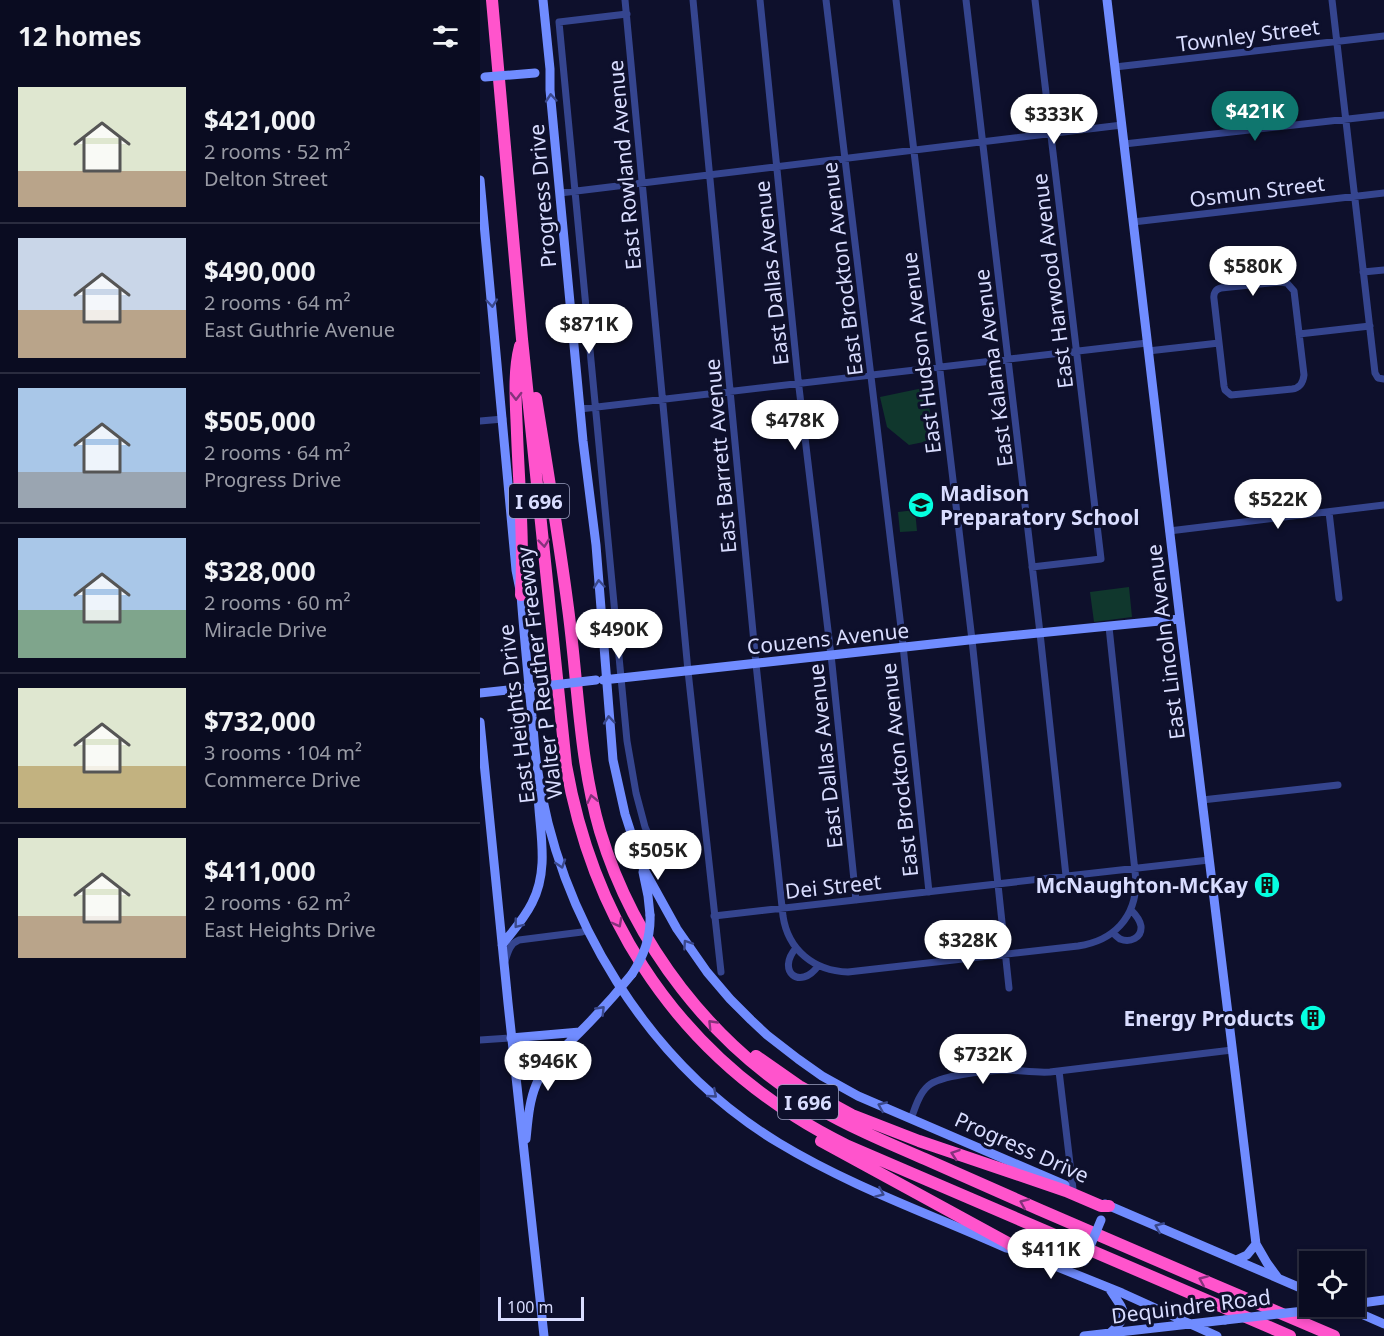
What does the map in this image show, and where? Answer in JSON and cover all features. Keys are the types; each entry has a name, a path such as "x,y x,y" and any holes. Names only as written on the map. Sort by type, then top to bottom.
{"highway":[{"name":"Walter P Reuther Freeway","path":"492,3 522,339 569,784 580,830 597,880 631,947 666,1000 704,1043 761,1093 795,1116 848,1146 1290,1336"},
{"name":"Walter P Reuther Freeway","path":"518,277 568,607 586,772 592,801 611,863 627,901 655,951 699,1011 732,1044 769,1075 814,1106 861,1131 1334,1336"},
{"path":"521,595 516,360 522,339"},
{"path":"704,1043 731,1077 757,1100 784,1119 1008,1243 1018,1251"},
{"path":"732,1044 746,1049 800,1086 852,1115 908,1137 1066,1191 1101,1206 1109,1206"}],"main road":[{"name":"Progress Drive","path":"543,0 580,410 597,557 610,735 619,793 629,829 641,864 669,915 691,951 723,992 782,1047 822,1076 858,1096 1299,1287"},
{"name":"East Lincoln Avenue","path":"1107,0 1256,1244 1279,1279"},
{"path":"482,77 535,73 542,69 549,55"},
{"name":"East Heights Drive","path":"480,180 516,570 521,595 537,767 545,806 567,883 588,930 621,988 643,1019 682,1064 720,1100 777,1142 862,1186 1006,1248 1109,1288 1217,1336"},
{"name":"Couzens Avenue","path":"480,693 1180,619"},
{"path":"480,722 544,1336"},
{"path":"502,945 528,910 535,897 541,876 543,858 537,767"},
{"path":"525,1156 529,1110 537,1083 554,1057 580,1032 632,974 647,943 650,915 641,864"},
{"path":"512,1038 580,1032"},
{"path":"1078,1276 1101,1220 1111,1213 1127,1214"},
{"path":"1236,1260 1251,1252 1256,1244"},
{"path":"1109,1288 1121,1306 1124,1317 1110,1333"},
{"path":"1365,1303 1384,1300"},
{"name":"Dequindre Road","path":"1084,1336 1299,1312"},
{"path":"1365,1316 1384,1324"}],"street":[{"name":"East Rowland Avenue","path":"626,0 688,671 721,972"},
{"name":"East Barrett Avenue","path":"693,0 756,664 782,909 786,931 796,948"},
{"name":"East Dallas Avenue","path":"760,0 799,384 831,656 856,900"},
{"name":"East Brockton Avenue","path":"826,0 903,647 929,892"},
{"name":"East Hudson Avenue","path":"896,0 972,640 1009,988"},
{"name":"East Kalama Avenue","path":"966,0 1066,876"},
{"name":"East Harwood Avenue","path":"1032,567 1101,559 1035,0"},
{"path":"1332,0 1376,373 1378,378 1384,379"},
{"path":"627,14 559,22 630,761 647,832 658,843"},
{"name":"Townley Street","path":"1115,67 1384,36"},
{"path":"1124,144 1384,115"},
{"path":"560,193 1122,125"},
{"name":"Osmun Street","path":"1133,222 1384,193"},
{"path":"1363,272 1384,270"},
{"path":"1287,283 1294,291 1304,375 1302,383 1295,388 1235,396 1228,394 1224,386 1219,343 1213,296 1217,289 1287,283"},
{"path":"1299,334 1370,326"},
{"path":"580,410 1077,352 1219,343"},
{"path":"480,421 502,419"},
{"path":"1169,531 1384,505"},
{"path":"1329,512 1339,598"},
{"path":"818,966 812,974 800,978 789,971 788,963 796,948 818,966 848,972 1085,945 1113,933 1122,923 1131,910 1136,891 1109,627"},
{"path":"1202,800 1338,785"},
{"name":"Dei Street","path":"714,916 1209,860"},
{"path":"1113,933 1120,939 1126,940 1133,940 1139,935 1140,922 1131,910"},
{"path":"504,964 515,942 588,930"},
{"path":"480,1040 512,1038"},
{"path":"911,1119 925,1089 943,1077 1003,1070 1037,1073 1059,1071 1232,1050"},
{"path":"1059,1071 1073,1189"}],"green space":[{"path":"923,388 927,391 934,440 909,445 887,427 880,397"},
{"path":"915,510 917,531 900,532 898,512"},
{"path":"1129,587 1132,617 1094,622 1090,592"}],"place":[{"name":"Madison Preparatory School","path":"921,505"},
{"name":"McNaughton-McKay","path":"1267,885"},
{"name":"Energy Products","path":"1313,1018"}]}
